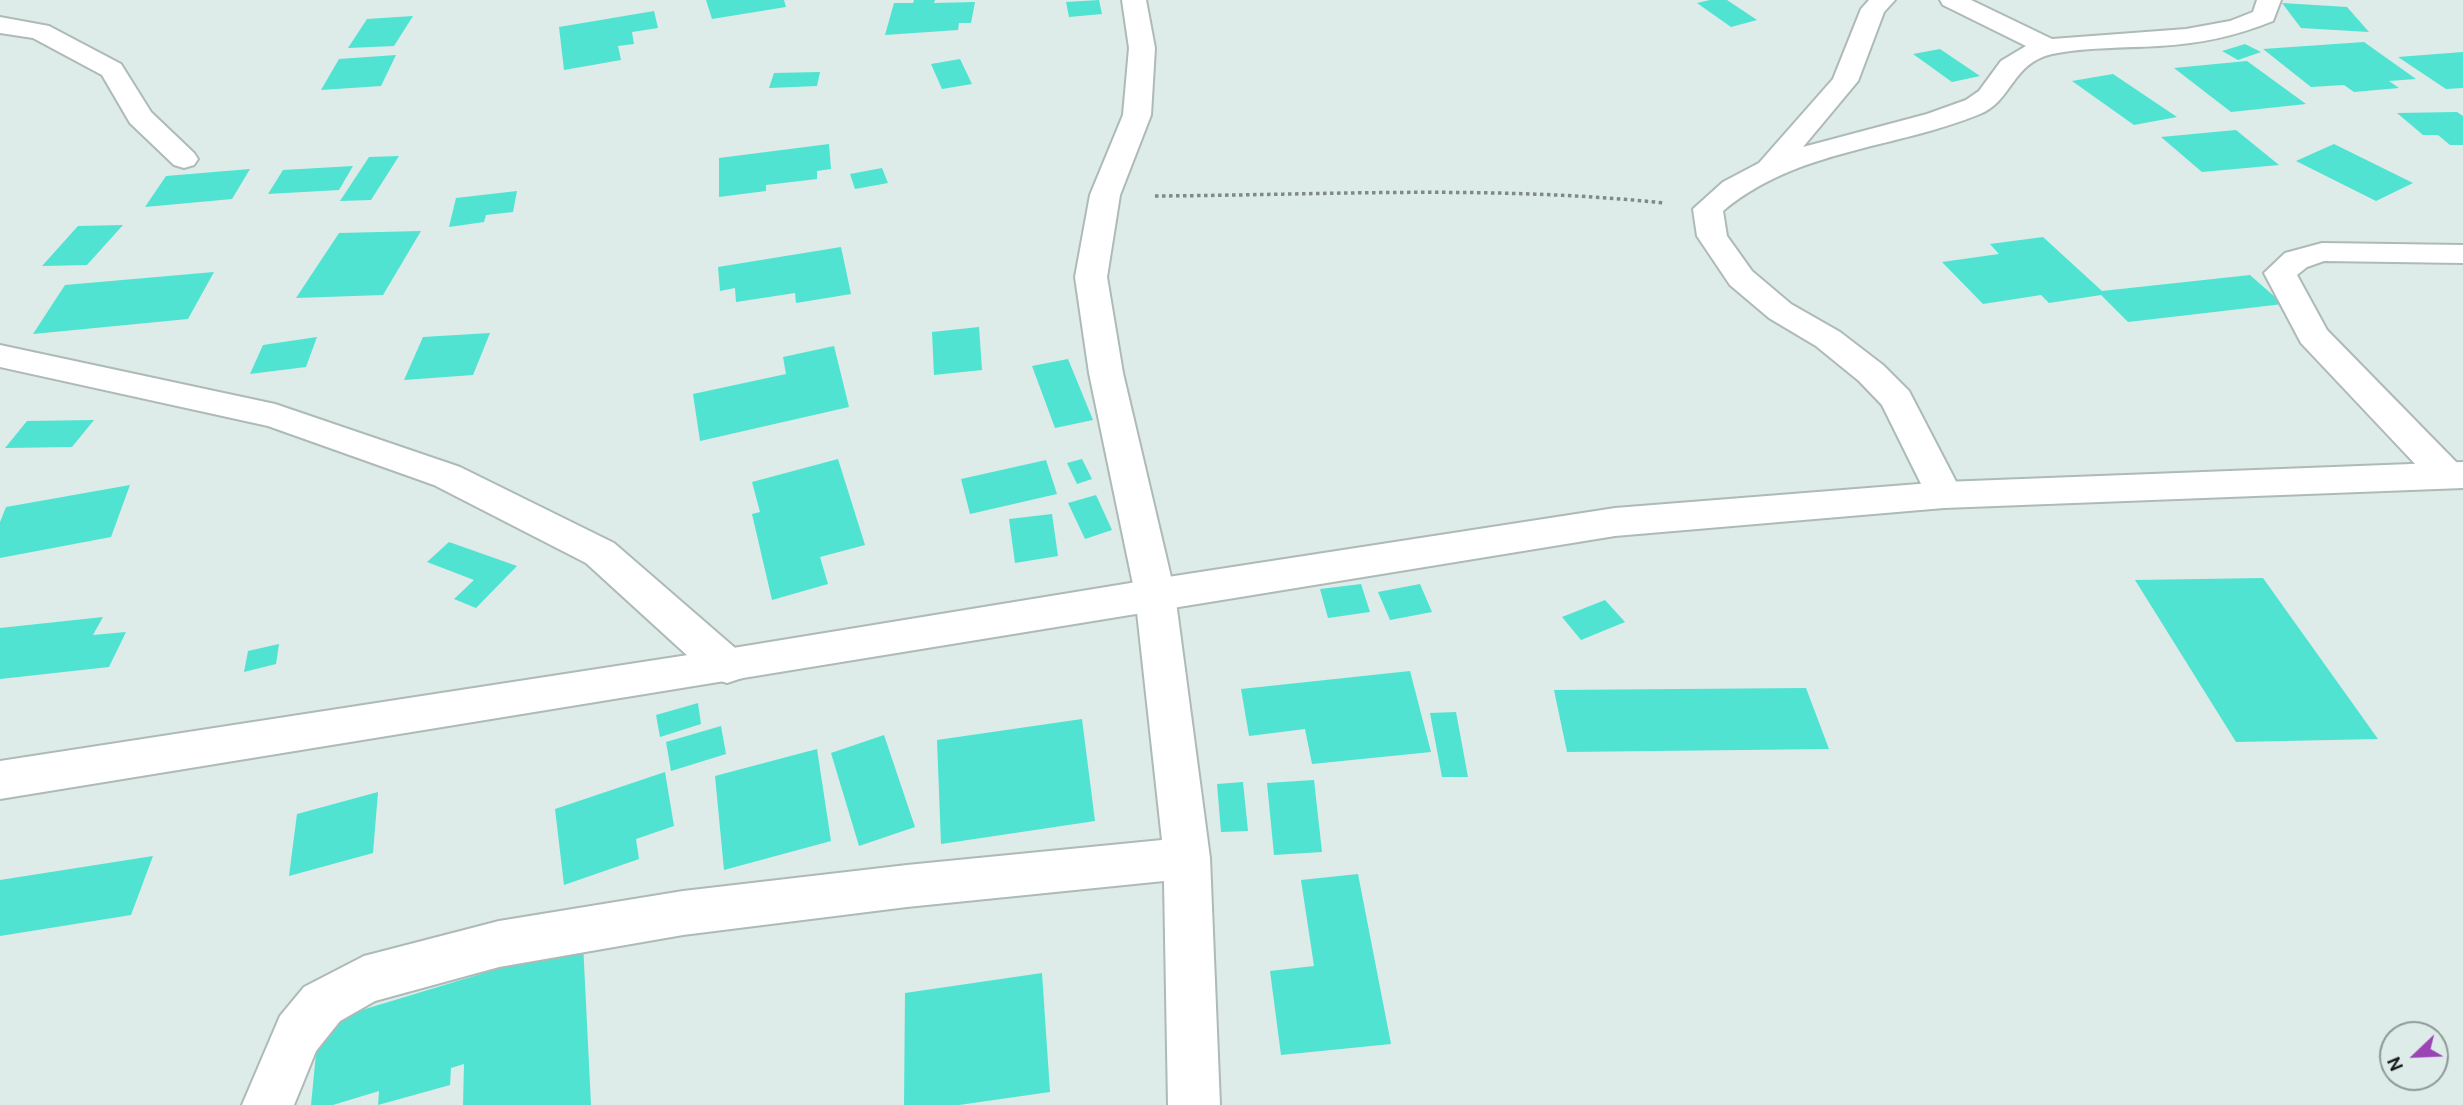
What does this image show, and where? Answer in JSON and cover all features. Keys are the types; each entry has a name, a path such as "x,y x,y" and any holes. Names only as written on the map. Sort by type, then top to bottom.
{"street":[{"path":"1135,0 1142,48 1137,115 1105,195 1091,277 1106,373 1156,594 1186,858 1194,1105"},
{"path":"1769,169 1845,81 1873,9 1883,0"},
{"path":"1952,0 2048,47"},
{"path":"1944,495 1897,399 1871,373 1828,339 1780,311 1741,278 1712,236 1708,209 1724,192 1769,169 1852,141 1970,108 1992,96 2001,77 2020,60 2048,47 2186,35 2242,27 2264,16 2269,0"},
{"path":"0,25 40,31 112,70 140,117 184,159"},
{"path":"2455,475 2313,336 2280,273 2296,260 2322,252 2463,254"},
{"path":"0,356 275,415 447,476 600,552 727,666"},
{"path":"0,780 727,666 1156,594 1615,522 1944,495 2455,475"},
{"path":"263,1103 298,1034 322,1004 364,980 485,948 683,913 907,886 1186,858"}],"path":[{"path":"1105,195 1531,192 1614,196 1708,209"}],"building":[{"path":"706,0 784,0 786,7 712,19"},
{"path":"914,0 935,0 934,3 975,2 971,23 959,23 958,30 885,35 894,3 913,3"},
{"path":"1099,0 1102,14 1069,17 1066,2"},
{"path":"1727,0 1757,20 1731,27 1697,3"},
{"path":"2282,3 2347,7 2369,32 2301,28"},
{"path":"654,11 658,28 632,32 634,44 618,46 621,60 564,70 559,27"},
{"path":"413,16 394,46 348,48 367,19"},
{"path":"2364,42 2416,79 2389,81 2399,88 2354,92 2344,85 2311,87 2263,49"},
{"path":"2245,44 2261,52 2238,60 2222,51"},
{"path":"1940,49 1980,76 1952,82 1913,54"},
{"path":"2463,52 2463,88 2446,89 2398,57"},
{"path":"396,55 381,86 321,90 339,59"},
{"path":"960,59 972,84 942,89 931,64"},
{"path":"2247,61 2306,104 2231,112 2174,68"},
{"path":"820,72 817,86 769,88 774,73"},
{"path":"2113,74 2177,117 2134,125 2072,81"},
{"path":"2457,112 2463,116 2463,145 2450,145 2438,135 2423,135 2397,113"},
{"path":"2236,130 2279,165 2202,172 2161,137"},
{"path":"829,144 831,169 817,171 817,179 766,185 766,191 719,197 719,158"},
{"path":"2334,144 2413,183 2376,201 2296,161"},
{"path":"399,156 371,200 340,201 369,157"},
{"path":"353,166 339,190 268,194 283,170"},
{"path":"882,168 888,183 855,189 850,174"},
{"path":"250,169 232,199 145,207 166,176"},
{"path":"517,191 513,212 486,215 484,222 449,227 456,198"},
{"path":"123,225 87,265 42,266 78,226"},
{"path":"421,231 383,295 296,298 339,233"},
{"path":"2043,237 2102,291 2250,275 2283,304 2128,322 2101,295 2049,303 2041,295 1983,304 1942,262 1999,254 1990,244"},
{"path":"841,247 851,294 796,303 795,293 736,302 735,288 720,291 718,267"},
{"path":"214,272 188,319 33,334 65,285"},
{"path":"979,327 982,370 934,375 932,332"},
{"path":"490,333 473,375 404,380 423,337"},
{"path":"317,337 306,367 250,374 263,345"},
{"path":"834,346 849,407 700,441 693,394 786,374 783,357"},
{"path":"1068,359 1093,420 1055,428 1032,366"},
{"path":"94,420 72,447 5,448 27,421"},
{"path":"838,459 865,545 820,557 828,584 772,600 752,514 760,512 752,482"},
{"path":"1082,459 1092,479 1077,484 1067,463"},
{"path":"1046,460 1057,494 970,514 961,479"},
{"path":"130,485 111,537 0,558 0,522 6,507"},
{"path":"1096,495 1112,530 1085,539 1068,503"},
{"path":"1052,514 1058,556 1015,563 1009,519"},
{"path":"449,542 517,566 476,608 454,599 474,580 427,562"},
{"path":"2263,578 2378,739 2236,742 2135,580"},
{"path":"1361,584 1370,612 1328,618 1320,589"},
{"path":"1420,584 1432,612 1390,620 1378,592"},
{"path":"1605,600 1625,622 1581,640 1562,617"},
{"path":"103,617 93,635 126,632 109,667 0,679 0,628"},
{"path":"279,644 276,664 244,672 248,651"},
{"path":"1410,671 1431,752 1312,764 1305,729 1249,736 1241,689"},
{"path":"1806,688 1829,749 1567,752 1554,690"},
{"path":"698,703 701,724 660,737 656,715"},
{"path":"1456,712 1468,777 1442,777 1430,713"},
{"path":"1082,719 1095,821 941,844 937,740"},
{"path":"721,726 726,754 671,771 666,742"},
{"path":"884,735 915,827 859,846 831,753"},
{"path":"817,749 831,841 724,870 715,776"},
{"path":"665,772 674,826 636,839 639,859 564,885 555,809"},
{"path":"1314,780 1322,852 1274,855 1267,783"},
{"path":"1243,782 1248,831 1221,832 1217,784"},
{"path":"378,792 373,853 289,876 297,814"},
{"path":"153,856 131,915 0,936 0,880"},
{"path":"1358,874 1391,1044 1281,1055 1270,971 1314,966 1301,880"},
{"path":"583,943 591,1105 463,1105 464,1064 451,1068 450,1085 378,1105 379,1091 333,1105 311,1105 319,1023"},
{"path":"1042,973 1050,1092 959,1105 904,1105 905,993"}]}
